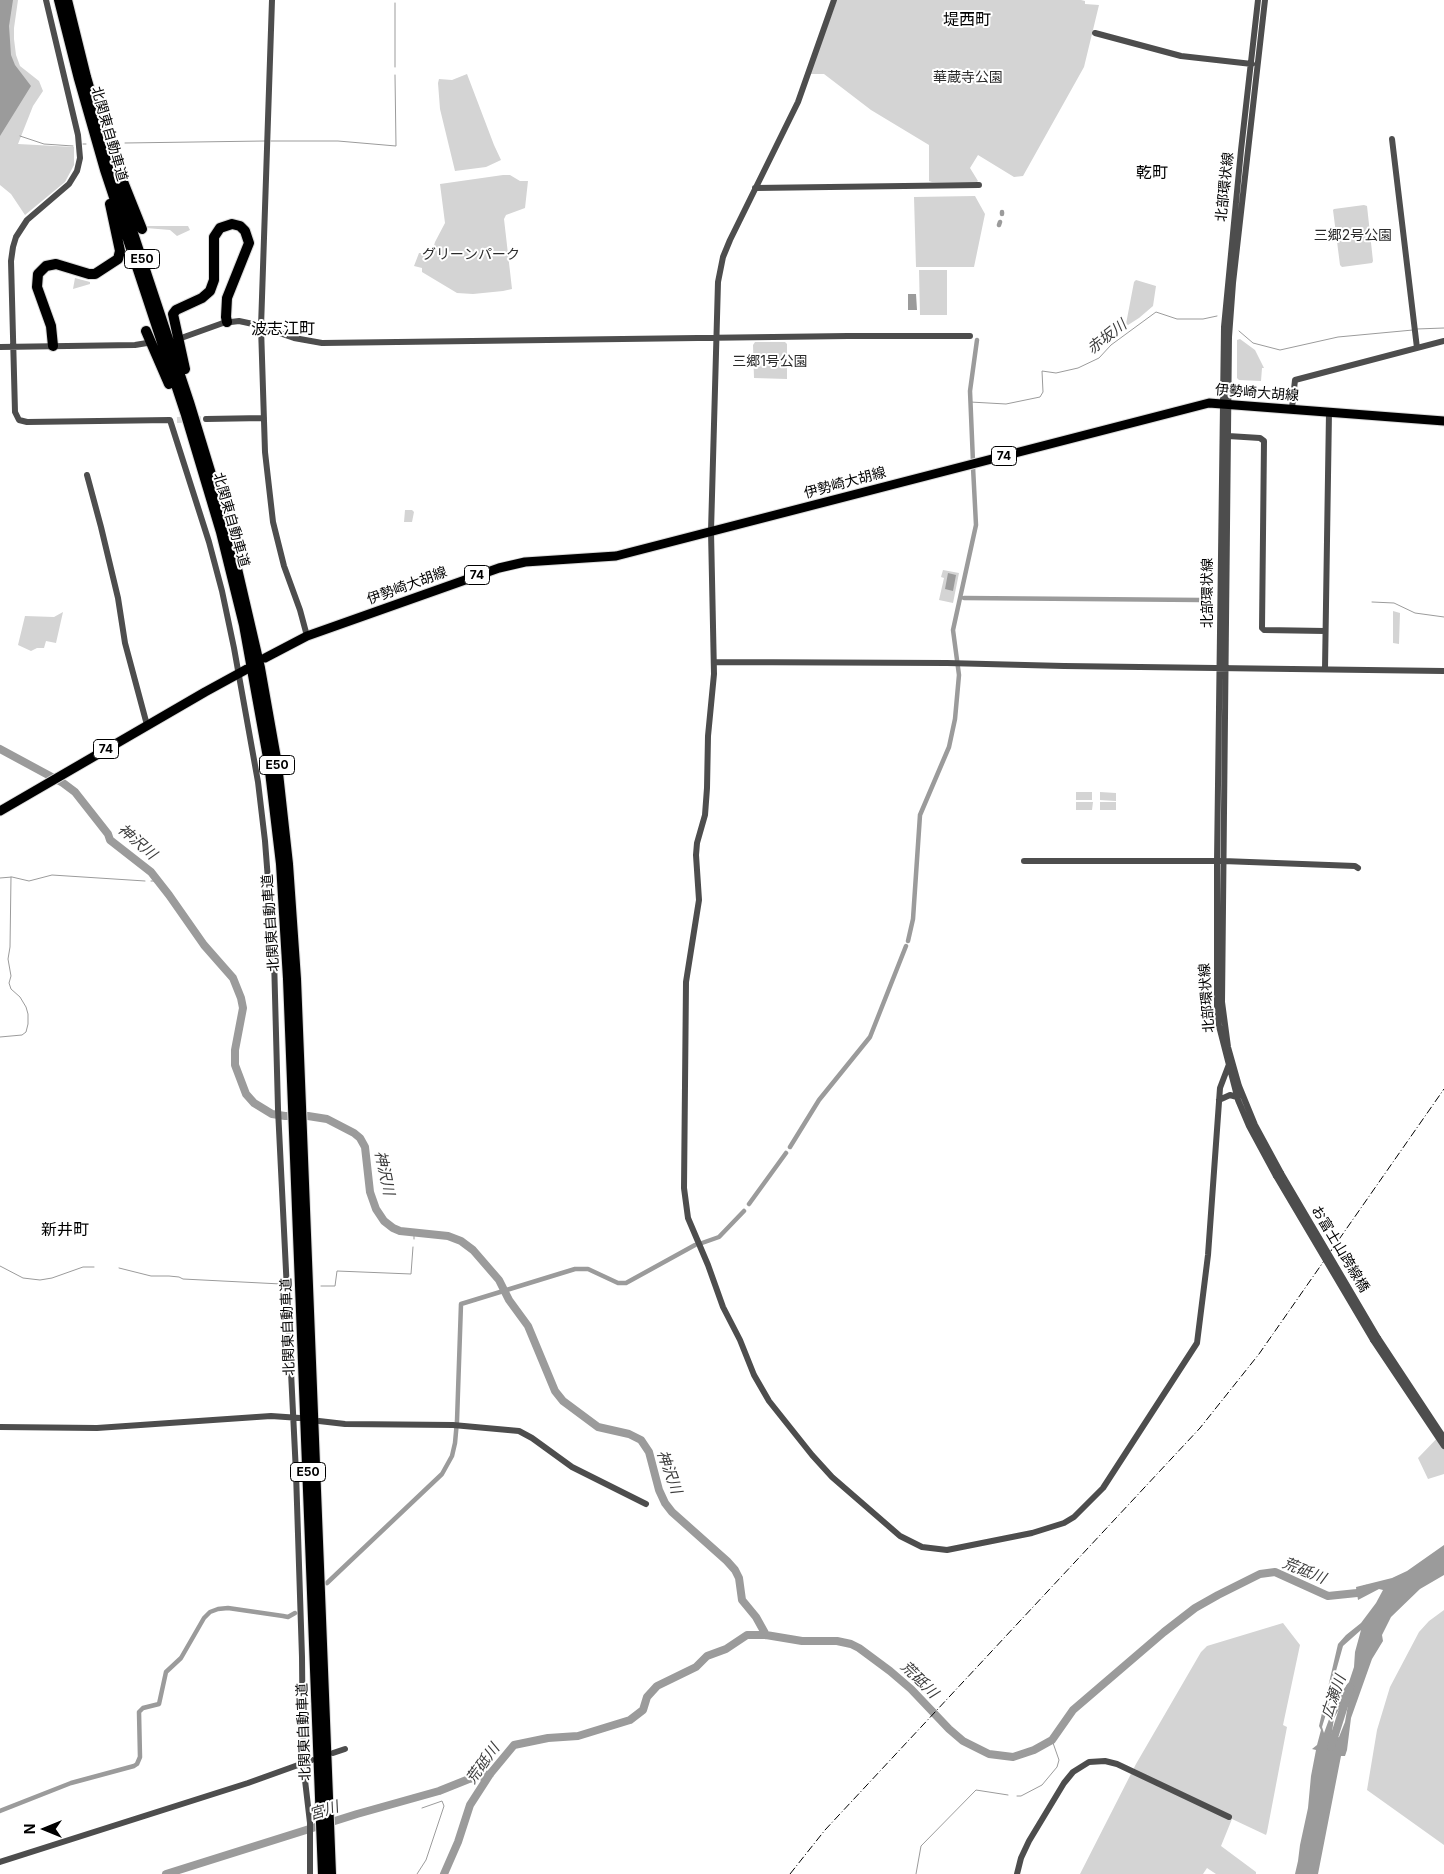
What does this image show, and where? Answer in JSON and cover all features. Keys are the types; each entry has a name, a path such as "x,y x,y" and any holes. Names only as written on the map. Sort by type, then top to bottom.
{"highway":[{"name":"北関東自動車道","path":"59,0 92,125 126,236 209,488 244,625 269,763 283,897 297,1098"},
{"name":"北関東自動車道","path":"67,0 86,77 120,194 202,440 240,573 259,659 272,733 289,880 296,979 298,1131 325,1813 331,1874"},
{"path":"86,77 142,229"},
{"path":"53,346 50,326 36,287 40,271 46,266 56,264 95,274 116,261 120,254 92,125"},
{"path":"193,297 205,293 211,284 211,241 214,230 220,224 228,222 236,222 244,226 251,236 252,246 229,300 227,322"},
{"path":"202,440 172,318 176,310 202,298 210,291 214,280 214,237 220,228 232,224 243,228 248,234 249,242 227,298 227,322"},
{"path":"53,346 53,326 40,289 39,282 41,276 47,269 56,266 92,278"},
{"path":"146,331 166,374 209,488"},
{"name":"北関東自動車道","path":"323,1874 326,1835"}],"main road":[{"name":"伊勢崎大胡線","path":"265,658 307,636 499,568 525,562 616,556 1209,403 1444,421"},
{"name":"74","path":"0,812 243,671"}],"street":[{"path":"46,0 78,135 80,158 69,184 27,220 16,237 13,247 11,261 15,412 21,421 174,420 243,671 265,841 274,958 278,1109 296,1418 303,1763 310,1823 310,1874"},
{"path":"272,0 262,327 266,470 273,522 284,566 307,636"},
{"path":"834,0 798,102 730,240 721,266 718,290 711,531 714,662 708,735 706,806 697,849 699,900 686,982 685,1206 723,1307 740,1340 754,1375 769,1401 825,1470 893,1531 909,1542 922,1547 940,1550 957,1549 1039,1531 1064,1523 1074,1517 1103,1488 1197,1343 1208,1258 1220,1088 1231,1059"},
{"name":"北部環状線","path":"1223,668 1228,436 1226,403 1231,308 1252,112 1253,43 1258,0"},
{"name":"北部環状線","path":"1253,62 1261,32 1265,0"},
{"path":"1261,32 1267,26"},
{"path":"1095,31 1182,56 1253,62"},
{"path":"1249,32 1253,43"},
{"path":"1243,88 1252,79 1260,88"},
{"name":"北部環状線","path":"1252,79 1242,138 1226,296 1223,668 1217,1006 1219,1026 1237,1097 1249,1126 1279,1174"},
{"path":"1252,112 1258,105"},
{"path":"1238,127 1242,138"},
{"path":"1392,139 1417,348"},
{"path":"755,188 979,185"},
{"path":"184,337 227,322 245,322 294,338 322,343 970,336"},
{"path":"1292,408 1295,380 1444,342"},
{"path":"0,347 135,345 148,343"},
{"path":"1325,670 1329,412"},
{"path":"206,419 264,418"},
{"path":"1228,436 1260,438 1264,441 1262,628 1264,630 1325,631"},
{"path":"87,475 118,598 125,643 147,725"},
{"path":"714,662 1444,671"},
{"path":"1024,861 1220,861 1355,866 1358,868"},
{"name":"北部環状線","path":"1220,861 1222,1002 1231,1059 1249,1114 1279,1174"},
{"path":"1219,1100 1230,1095 1237,1097"},
{"name":"お富士山跨線橋","path":"1279,1174 1376,1339 1437,1431"},
{"path":"0,1428 97,1428 262,1416 296,1418"},
{"path":"319,1421 345,1424 456,1425 519,1431 532,1438 572,1467 646,1504"},
{"path":"1437,1431 1444,1438"},
{"path":"1437,1431 1444,1446"},
{"path":"333,1753 345,1749"},
{"path":"0,1862 248,1783 312,1760"},
{"path":"1017,1874 1028,1841 1064,1784 1073,1772 1089,1762 1105,1761 1117,1764 1229,1817"}],"green space":[{"path":"0,0 18,0 14,28 16,55 20,66 39,81 43,91 33,106 18,144 74,147 74,165 65,182 25,215 11,194 0,185"},
{"name":"華蔵寺公園","path":"837,0 1081,0 1085,1 1085,4 1099,5 1084,67 1023,176 1014,177 978,155 970,168 977,182 932,182 929,181 929,145 871,110 824,74 810,74"},
{"path":"467,74 501,160 486,167 455,171 440,109 438,83 439,79 452,80"},
{"name":"グリーンパーク","path":"510,175 520,181 528,181 525,208 506,215 504,219 512,289 473,294 457,293 422,272 422,268 414,266 419,253 432,253 435,242 445,223 440,184"},
{"path":"975,196 985,214 974,267 916,267 914,197"},
{"name":"三郷2号公園","path":"1367,206 1373,261 1372,263 1342,267 1340,265 1333,210"},
{"path":"145,226 188,226 190,230 177,236 170,230 146,228"},
{"path":"919,270 947,270 947,315 920,315"},
{"path":"75,278 90,282 90,284 73,289"},
{"path":"1136,280 1156,286 1153,306 1128,325 1126,324 1134,282"},
{"path":"1240,339 1255,350 1264,368 1262,368 1261,381 1239,380 1237,378 1237,340"},
{"name":"三郷1号公園","path":"755,342 785,342 787,344 787,379 754,378 753,345"},
{"path":"405,510 412,510 414,512 412,522 404,522"},
{"path":"943,570 959,573 953,603 939,600 944,578 941,577"},
{"path":"1393,611 1400,613 1399,644 1393,643"},
{"path":"63,612 56,643 46,641 44,648 37,648 31,651 18,645 25,616 54,617"},
{"path":"1076,792 1092,792 1092,800 1076,800"},
{"path":"1100,792 1116,793 1116,801 1100,800"},
{"path":"1076,802 1093,802 1092,810 1076,810"},
{"path":"1100,802 1116,802 1116,810 1100,810"},
{"path":"1444,1431 1444,1474 1428,1479 1418,1458"},
{"path":"1444,1610 1444,1845 1367,1790 1377,1730 1390,1687 1419,1632 1429,1621"},
{"path":"1283,1623 1300,1645 1283,1725 1287,1727 1267,1832 1266,1835 1232,1819 1221,1846 1256,1872 1256,1874 1216,1874 1207,1868 1203,1874 1080,1874 1136,1764 1201,1652 1207,1646"}],"shaded area":[{"path":"0,0 13,0 9,26 11,55 15,65 31,86 0,136"},
{"path":"908,294 916,294 917,310 908,310"},
{"path":"948,573 956,575 953,591 945,589"},
{"path":"1444,1545 1444,1575 1420,1589 1391,1617 1382,1635 1383,1641 1372,1659 1351,1718 1347,1750 1345,1756 1341,1756 1318,1874 1295,1874 1308,1808 1316,1750 1312,1749 1317,1745 1321,1730 1319,1726 1338,1644 1361,1623 1383,1590 1379,1589 1358,1600 1356,1587 1392,1578 1407,1571","holes":["1361,1630 1349,1682 1336,1700 1324,1733 1322,1727 1335,1685 1336,1671 1343,1646","1350,1693 1345,1722 1339,1737 1331,1739 1334,1718"]}],"waterway":[{"path":"395,3 395,67"},
{"path":"271,141 338,141 396,146 395,75"},
{"path":"20,136 44,144 73,146"},
{"path":"125,143 265,141"},
{"name":"赤坂川","path":"970,402 1006,404 1040,397 1043,392 1042,371 1056,373 1078,368 1099,358 1111,345 1156,312 1177,319 1203,319 1217,316"},
{"name":"赤坂川","path":"1417,329 1444,328"},
{"name":"赤坂川","path":"1239,331 1253,343 1280,350 1338,337 1413,330"},
{"name":"赤坂川","path":"973,462 970,391 977,340"},
{"path":"908,941 913,919 920,815 949,747 955,719 959,675 953,630 976,525 973,467"},
{"path":"964,598 1201,600"},
{"path":"1372,602 1394,603 1415,613 1444,617"},
{"name":"神沢川","path":"0,749 63,783 75,792 108,834 110,840 151,872 204,945 233,978 243,1008 235,1050 235,1065 246,1094 254,1103 272,1114 327,1119 354,1133 360,1138 365,1147 370,1192 376,1209 384,1221 400,1231 448,1236 461,1241 473,1250 499,1280 509,1300 528,1326 555,1391 563,1401 598,1427 629,1434 641,1440 649,1452 659,1490 665,1503 672,1512 735,1570 739,1578 742,1600 756,1617 766,1635"},
{"path":"0,878 12,877 29,881 52,875 145,881"},
{"path":"0,1037 22,1035 26,1032 28,1024 26,1007 20,997 11,989 9,983 11,976 8,959 10,947 11,877"},
{"name":"神沢川","path":"151,881 157,881"},
{"path":"790,1147 819,1100 870,1037 906,946"},
{"path":"749,1204 786,1153"},
{"path":"702,1243 719,1237 744,1211"},
{"name":"神沢川","path":"414,1231 414,1239"},
{"path":"327,1583 442,1474 452,1456 457,1421 461,1304 575,1269 588,1269 618,1283 626,1283 695,1245"},
{"path":"321,1286 335,1286 337,1271 411,1274 413,1247"},
{"path":"0,1266 23,1278 40,1280 52,1278 83,1267 94,1267"},
{"path":"119,1268 151,1276 281,1284"},
{"name":"荒砥川","path":"444,1874 458,1842 470,1805 490,1774 514,1745 548,1738 578,1736 630,1720 643,1710 647,1697 657,1686 696,1667 707,1656 726,1649 747,1635 766,1635 802,1641 837,1641 851,1644 890,1671 911,1689 963,1741 989,1754 1013,1757 1034,1750 1052,1740 1073,1710 1195,1608 1260,1574 1275,1572 1328,1596 1357,1593 1366,1589"},
{"path":"0,1811 71,1783 137,1764 140,1757 139,1712 143,1708 159,1704 166,1672 181,1658 204,1618 210,1612 228,1608 288,1617 295,1613"},
{"name":"広瀬川","path":"1331,1747 1350,1687"},
{"path":"1017,1796 1021,1796 1042,1785 1057,1767 1059,1760 1052,1740"},
{"name":"宮川","path":"166,1874 490,1774"},
{"path":"916,1874 921,1846 976,1790 1008,1795"},
{"path":"417,1874 426,1860 444,1806 442,1801 422,1808"}],"tunnel":[{"path":"177,420 206,419"}],"railway":[{"path":"790,1874 825,1830 1200,1428 1259,1354 1444,1089"}],"district":[{"name":"堤西町","path":"967,20"},
{"name":"乾町","path":"1152,173"},
{"name":"波志江町","path":"283,329"},
{"name":"新井町","path":"65,1230"}]}
